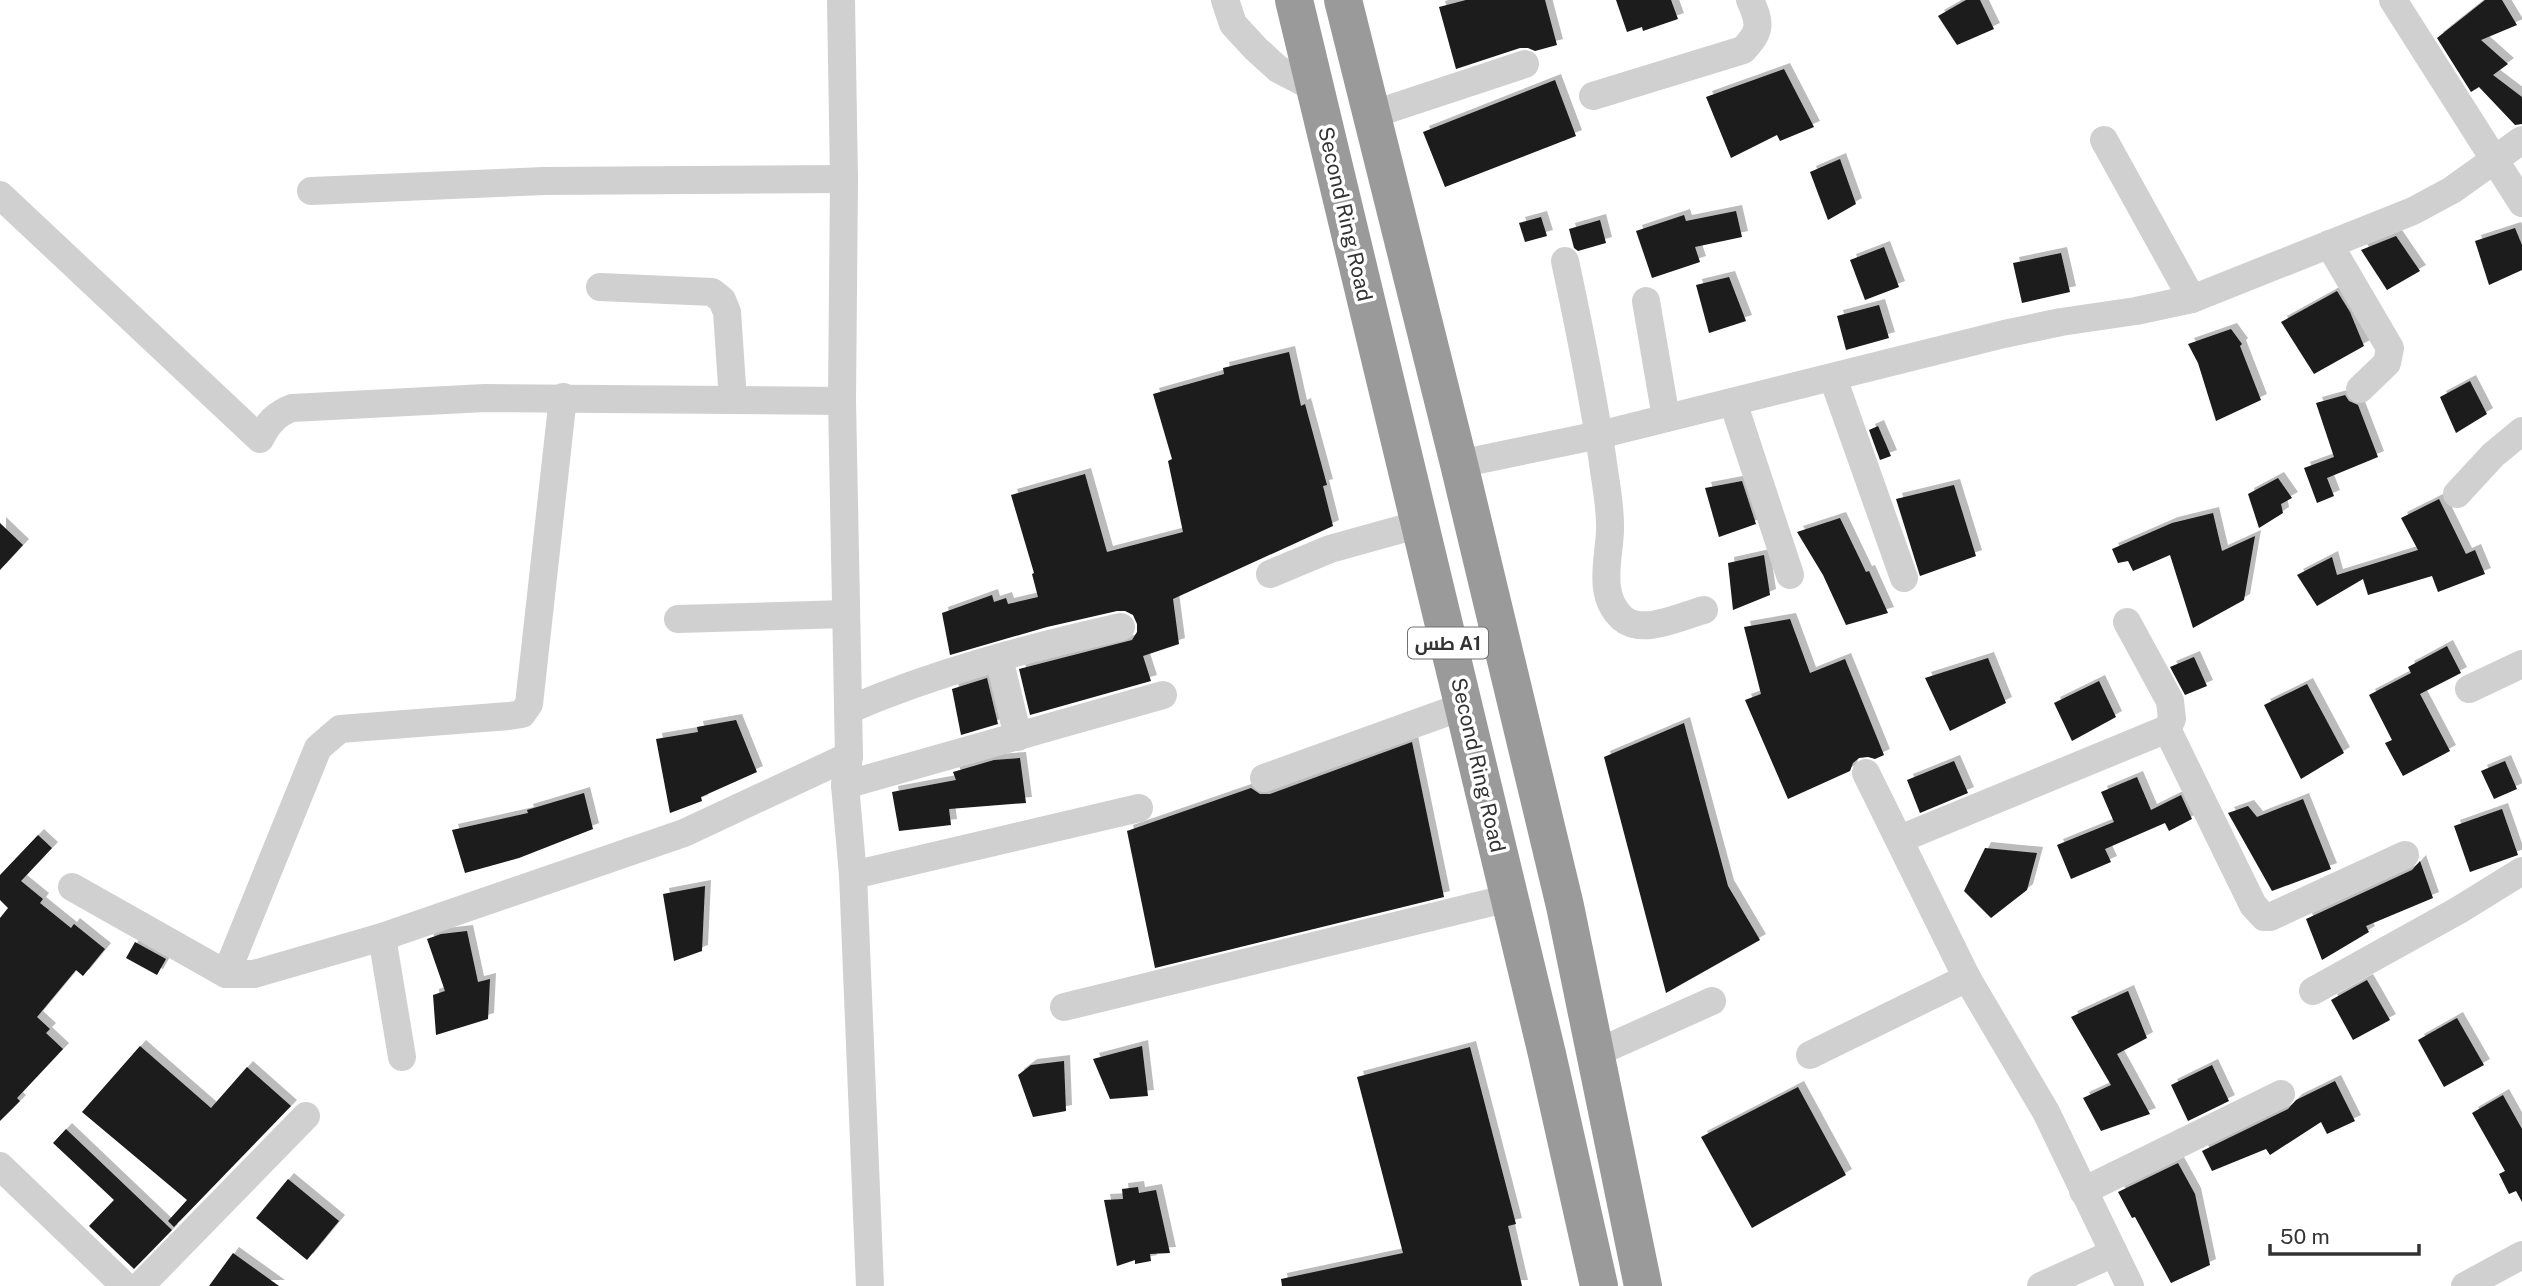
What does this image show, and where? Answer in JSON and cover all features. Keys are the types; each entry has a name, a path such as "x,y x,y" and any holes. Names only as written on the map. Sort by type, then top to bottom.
{"highway":[{"name":"Second Ring Road","path":"1294,0 1547,1054 1599,1286"},
{"name":"طس A1","path":"1343,0 1459,464 1565,906 1643,1286"},
{"path":"1547,1054 1555,1061 1569,1066 1585,1063 1596,1053"},
{"path":"1573,1172 1587,1162 1596,1160 1618,1164"}],"street":[{"path":"841,0 844,179 842,401 849,756 845,785 853,875 870,1286"},
{"path":"1225,0 1233,24 1255,49 1278,69 1315,88"},
{"path":"2393,0 2522,203"},
{"path":"1593,96 1743,50 1757,34 1758,21 1753,1"},
{"path":"1371,115 1525,64"},
{"path":"2104,139 2192,299"},
{"path":"1459,464 1599,435 2004,334 2192,299 2413,211 2452,190 2522,139"},
{"path":"311,191 544,181 844,179"},
{"path":"0,195 260,439 267,425 279,413 292,408 485,398 563,397 842,401"},
{"path":"2329,244 2390,348 2387,363 2360,388"},
{"path":"1565,261 1594,400 1609,506 1611,530 1605,573 1612,603 1621,617 1630,623 1645,626 1704,610"},
{"path":"600,287 712,292 722,300 727,312 733,400"},
{"path":"1646,301 1666,418"},
{"path":"1833,378 1904,578"},
{"path":"226,974 318,748 329,736 341,729 522,714 529,704 563,397"},
{"path":"1733,402 1790,575"},
{"path":"2457,494 2493,455 2522,431"},
{"path":"1270,574 1330,549 1420,524"},
{"path":"678,619 846,614"},
{"path":"1900,839 2167,729 2172,719 2170,701 2127,622"},
{"path":"848,710 902,687 999,658 1121,627"},
{"path":"999,658 1018,737"},
{"path":"2469,689 2522,664"},
{"path":"845,785 1163,695"},
{"path":"1264,778 1464,706"},
{"path":"2167,729 2253,905 2264,917 2405,855"},
{"path":"72,887 226,974 254,974 382,937 684,833 849,756"},
{"path":"1866,773 1967,978 2046,1112 2130,1286"},
{"path":"853,875 1139,808"},
{"path":"2313,991 2459,910 2522,871"},
{"path":"1064,1007 1509,898"},
{"path":"382,937 402,1057"},
{"path":"1810,1055 1967,978"},
{"path":"1596,1053 1712,1002"},
{"path":"2083,1191 2281,1094"},
{"path":"140,1286 306,1116"},
{"path":"0,1166 125,1286"},
{"path":"2041,1286 2114,1252"},
{"path":"2465,1286 2522,1255"}],"building":[{"path":"1466,0 1545,0 1557,45 1535,51 1520,48 1456,69 1439,7"},
{"path":"1616,0 1671,0 1678,19 1643,31 1642,27 1627,32"},
{"path":"1966,0 1980,0 1994,29 1957,45 1938,16"},
{"path":"2485,0 2502,0 2517,25 2481,40 2508,64 2493,75 2522,97 2522,124 2515,125 2479,87 2471,92 2437,38"},
{"path":"1784,69 1814,127 1780,141 1777,135 1731,158 1706,97"},
{"path":"1555,80 1576,136 1445,187 1423,132"},
{"path":"1840,159 1856,204 1828,220 1810,172"},
{"path":"1736,211 1742,237 1695,247 1700,262 1652,278 1636,231 1684,215 1686,221"},
{"path":"1541,217 1547,236 1525,242 1519,223"},
{"path":"1600,220 1606,243 1578,251 1574,248 1569,229"},
{"path":"2515,228 2522,245 2522,270 2489,285 2475,241"},
{"path":"2396,236 2420,271 2387,290 2361,250"},
{"path":"1884,247 1899,287 1865,300 1850,260"},
{"path":"2061,253 2070,292 2022,303 2013,263"},
{"path":"1729,277 1746,321 1709,333 1696,285"},
{"path":"2337,291 2350,312 2364,346 2314,374 2281,322"},
{"path":"1879,305 1889,338 1846,350 1837,316"},
{"path":"2231,329 2242,344 2240,346 2261,400 2216,421 2198,363 2188,344"},
{"path":"1289,352 1301,406 1305,404 1327,485 1323,486 1333,526 1173,599 1179,644 1143,656 1151,681 1030,715 1019,669 1132,640 1137,632 1137,624 1133,615 1125,611 1047,627 950,655 942,613 992,595 994,602 1006,598 1008,604 1038,597 1032,574 1034,573 1011,495 1085,474 1107,552 1183,532 1168,461 1172,459 1153,394 1224,374 1223,368"},
{"path":"2470,381 2487,414 2456,433 2440,397"},
{"path":"2345,395 2349,401 2358,405 2378,457 2327,478 2334,496 2317,503 2304,468 2334,457 2316,403"},
{"path":"1878,426 1891,456 1880,460 1869,430"},
{"path":"2278,478 2292,498 2281,504 2283,513 2259,528 2248,494"},
{"path":"1742,481 1756,524 1719,537 1705,488"},
{"path":"1954,485 1976,556 1920,576 1896,499"},
{"path":"2439,499 2466,554 2475,550 2485,574 2438,592 2432,576 2368,595 2363,579 2317,606 2297,575 2332,557 2337,575 2418,550 2401,518"},
{"path":"2213,513 2222,551 2255,536 2244,600 2193,628 2170,555 2133,571 2128,561 2118,563 2112,549 2172,523"},
{"path":"1840,518 1888,613 1846,625 1823,575 1797,532"},
{"path":"0,523 23,545 0,570"},
{"path":"1764,555 1770,595 1733,610 1728,563"},
{"path":"1790,619 1810,673 1845,659 1884,755 1875,759 1859,758 1850,771 1788,799 1745,700 1761,694 1744,627"},
{"path":"2447,646 2461,673 2420,694 2450,751 2403,776 2385,743 2392,740 2369,695 2411,673 2408,667"},
{"path":"2194,657 2207,686 2185,695 2170,667"},
{"path":"1988,658 2006,703 1950,731 1925,678"},
{"path":"987,678 998,724 961,735 952,689"},
{"path":"2099,681 2116,717 2072,741 2054,703"},
{"path":"2307,684 2344,753 2301,779 2264,705"},
{"path":"736,720 757,772 701,797 702,801 670,813 656,739 698,732 697,727"},
{"path":"1684,723 1728,886 1760,940 1666,993 1604,757"},
{"path":"1412,742 1444,897 1155,968 1127,831 1251,788 1260,794 1270,794"},
{"path":"1020,758 1026,803 949,809 951,825 899,831 892,792 956,780 953,772 994,760"},
{"path":"1954,761 1968,793 1920,813 1907,780"},
{"path":"2505,761 2517,789 2494,799 2481,771"},
{"path":"2137,777 2151,810 2181,795 2192,819 2169,831 2165,823 2105,849 2111,862 2071,879 2057,845 2114,822 2101,792"},
{"path":"584,793 593,829 519,858 465,873 452,830 528,813 527,810"},
{"path":"2303,799 2331,869 2272,891 2228,813 2248,806 2257,817"},
{"path":"2502,809 2518,855 2470,872 2454,826"},
{"path":"38,835 52,848 21,881 43,899 40,903 71,928 74,924 105,949 83,976 76,970 37,1017 50,1029 46,1033 63,1049 17,1098 20,1101 0,1121 0,918 8,908 0,900 0,875"},
{"path":"1985,848 2037,853 2027,890 1991,918 1964,891"},
{"path":"2420,861 2433,898 2366,926 2369,932 2322,960 2306,919 2412,870"},
{"path":"705,886 702,951 674,961 663,894"},
{"path":"467,931 478,982 490,979 488,1019 436,1035 433,995 445,991 427,939 441,934"},
{"path":"135,942 166,959 157,975 126,958"},
{"path":"2367,980 2390,1020 2353,1040 2331,1000"},
{"path":"2128,991 2147,1038 2117,1054 2150,1114 2101,1131 2083,1098 2111,1085 2071,1017"},
{"path":"2457,1018 2484,1065 2444,1087 2418,1040"},
{"path":"140,1046 211,1108 247,1067 291,1106 174,1227 168,1221 187,1200 82,1112"},
{"path":"1142,1046 1148,1096 1110,1099 1093,1059"},
{"path":"1470,1047 1516,1224 1508,1226 1522,1286 1282,1286 1281,1279 1403,1253 1357,1077"},
{"path":"1064,1061 1066,1111 1033,1117 1018,1075 1031,1065"},
{"path":"2212,1065 2229,1101 2188,1121 2171,1085"},
{"path":"2335,1081 2355,1121 2327,1134 2321,1122 2270,1155 2266,1149 2212,1171 2202,1151 2288,1109 2296,1100"},
{"path":"1798,1087 1846,1175 1752,1228 1701,1137"},
{"path":"2503,1095 2522,1129 2522,1202 2516,1191 2509,1194 2499,1174 2505,1171 2472,1113"},
{"path":"66,1129 172,1230 134,1269 89,1226 114,1200 53,1143"},
{"path":"2178,1163 2195,1194 2210,1265 2171,1283 2135,1217 2132,1218 2118,1192"},
{"path":"288,1179 339,1221 307,1260 256,1218"},
{"path":"1138,1187 1139,1193 1156,1190 1170,1253 1150,1254 1151,1261 1135,1264 1135,1260 1117,1266 1104,1200 1123,1199 1122,1189"},
{"path":"233,1253 279,1286 209,1286"}]}
